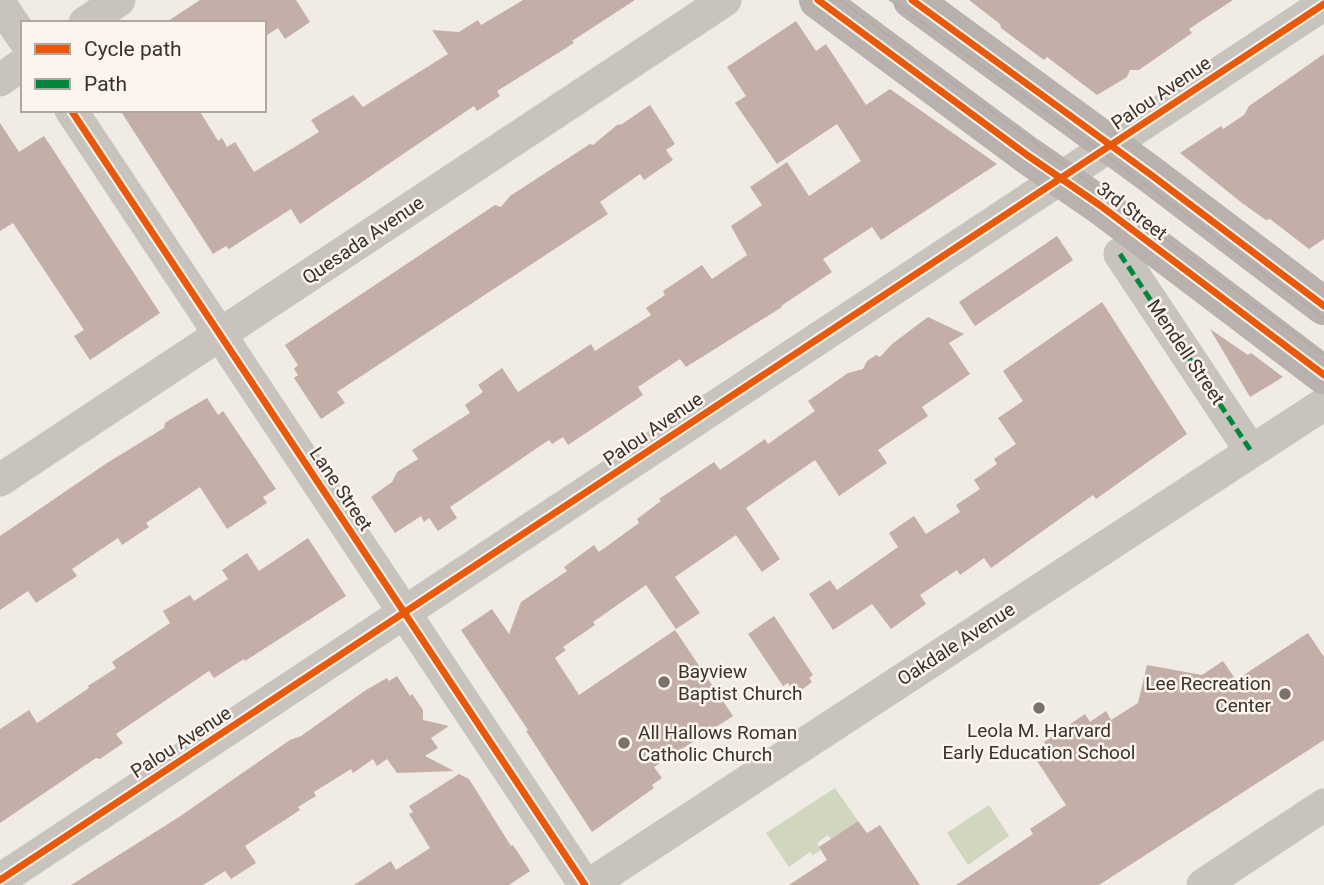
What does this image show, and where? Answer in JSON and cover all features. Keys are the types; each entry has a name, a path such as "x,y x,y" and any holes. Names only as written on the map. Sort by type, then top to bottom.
{"main road":[{"name":"3rd Street","path":"818,0 1101,206 1324,375"},
{"name":"3rd Street","path":"912,0 1324,306"}],"street":[{"path":"88,21 119,0"},
{"name":"Quesada Avenue","path":"0,480 725,0"},
{"path":"0,4 21,35"},
{"name":"Palou Avenue","path":"0,880 1324,4"},
{"path":"0,80 21,65"},
{"name":"Lane Street","path":"72,112 587,885"},
{"name":"Mendell Street","path":"1120,254 1251,451"},
{"name":"Oakdale Avenue","path":"587,885 1324,404"},
{"path":"1203,885 1324,805"}],"green space":[{"path":"835,788 858,821 831,839 828,835 817,843 821,850 813,855 810,852 789,867 766,833"},
{"path":"989,805 1009,836 968,865 947,833"}],"building":[{"path":"200,0 296,0 310,22 285,39 278,28 266,36 266,21 168,21"},
{"path":"523,0 635,0 572,41 574,43 497,91 500,96 477,111 474,106 300,224 291,209 229,249 226,246 213,254 121,112 200,112 218,141 222,138 227,147 235,142 254,172 319,132 311,120 353,95 363,107 448,54 432,30 459,32 478,20 481,25"},
{"path":"969,0 1233,0 1189,29 1192,33 1139,70 1130,70 1127,77 1097,95 1047,57 1044,60"},
{"path":"796,21 816,51 826,44 866,105 890,89 997,164 881,240 872,227 823,259 832,272 686,367 680,359 638,387 643,395 568,445 563,437 552,444 549,440 450,507 457,518 438,531 429,518 424,522 421,516 395,533 371,497 392,482 397,472 418,459 412,450 470,413 465,405 483,392 478,385 502,368 518,392 591,344 595,351 651,315 646,308 665,295 663,291 702,265 712,279 747,255 731,226 762,205 750,187 787,162 809,196 861,161 837,124 777,164 735,103 746,96 727,67"},
{"path":"1324,54 1324,239 1309,249 1270,219 1266,220 1242,203 1180,153 1221,126 1223,129 1244,115 1249,106"},
{"path":"650,105 675,144 666,150 673,160 644,180 640,174 600,202 608,214 337,392 345,403 321,419 294,378 298,375 294,369 298,365 285,345 495,205 501,207 510,196 590,144 593,145 617,125"},
{"path":"0,123 19,152 44,136 160,313 90,360 74,336 84,330 13,223 0,231"},
{"path":"1057,236 1073,260 975,326 959,302"},
{"path":"1102,302 1187,434 1096,499 1093,495 991,568 984,558 960,575 957,570 920,595 926,604 891,629 872,604 833,630 809,594 830,580 837,590 898,547 889,533 914,516 926,534 960,512 956,505 980,489 974,480 997,464 994,459 1016,444 998,418 1023,401 1003,371"},
{"path":"928,317 964,334 949,343 970,374 922,407 928,416 878,450 887,463 839,496 815,460 746,508 780,559 762,572 736,535 675,577 700,613 676,629 646,585 593,622 595,625 563,647 566,650 555,658 579,695 675,630 733,716 654,767 662,778 652,785 654,788 592,832 461,630 492,609 509,634 521,602 567,571 564,567 594,545 599,552 639,523 637,519 661,501 659,499 714,462 720,470 765,439 768,444 815,411 808,401 848,373 863,369 867,361 876,355 880,357 892,344"},
{"path":"1210,329 1248,355 1251,353 1283,377 1250,397"},
{"path":"207,398 218,415 223,411 276,489 263,497 267,503 227,529 200,487 146,523 149,527 122,545 118,538 72,569 77,576 36,603 28,591 0,610 0,536 107,463 164,428 165,423 171,419"},
{"path":"308,538 346,596 214,678 209,671 116,734 123,743 100,759 96,758 0,823 0,729 29,710 37,723 89,688 88,686 116,668 112,662 170,623 163,611 190,595 194,601 228,579 222,570 247,553 259,571"},
{"path":"774,616 813,675 809,678 812,682 796,694 788,683 783,686 748,634"},
{"path":"1308,633 1324,657 1324,740 1099,885 956,885 1033,834 1030,829 1066,805 1035,758 1048,749 1044,742 1085,714 1090,722 1106,711 1111,720 1138,703 1147,665 1202,675 1223,661 1236,680"},
{"path":"397,676 423,710 423,720 449,726 431,738 438,748 425,756 454,771 397,773 387,759 377,766 373,759 353,773 351,769 314,792 316,796 298,807 300,810 245,846 256,863 231,879 225,871 203,885 71,885 179,817 366,690 387,678 389,681"},
{"path":"459,774 469,779 530,871 509,885 354,885 391,861 396,870 430,848 409,814 413,812 409,806"},
{"path":"858,821 867,833 880,825 920,885 789,885 827,860 819,847"}],"tram line":[{"path":"840,0 1324,355"},
{"path":"890,0 1068,127 1324,318"}],"marked path":[{"path":"1120,254 1251,451"}],"cycle path":[{"path":"818,0 1027,155 1101,206 1324,375"},
{"path":"912,0 1150,174 1324,306"},
{"path":"0,880 1324,4"},
{"path":"72,112 585,885"}],"place":[{"name":"Bayview Baptist Church","path":"664,682"},
{"name":"Lee Recreation Center","path":"1285,694"},
{"name":"Leola M. Harvard Early Education School","path":"1039,708"},
{"name":"All Hallows Roman Catholic Church","path":"624,743"}]}
